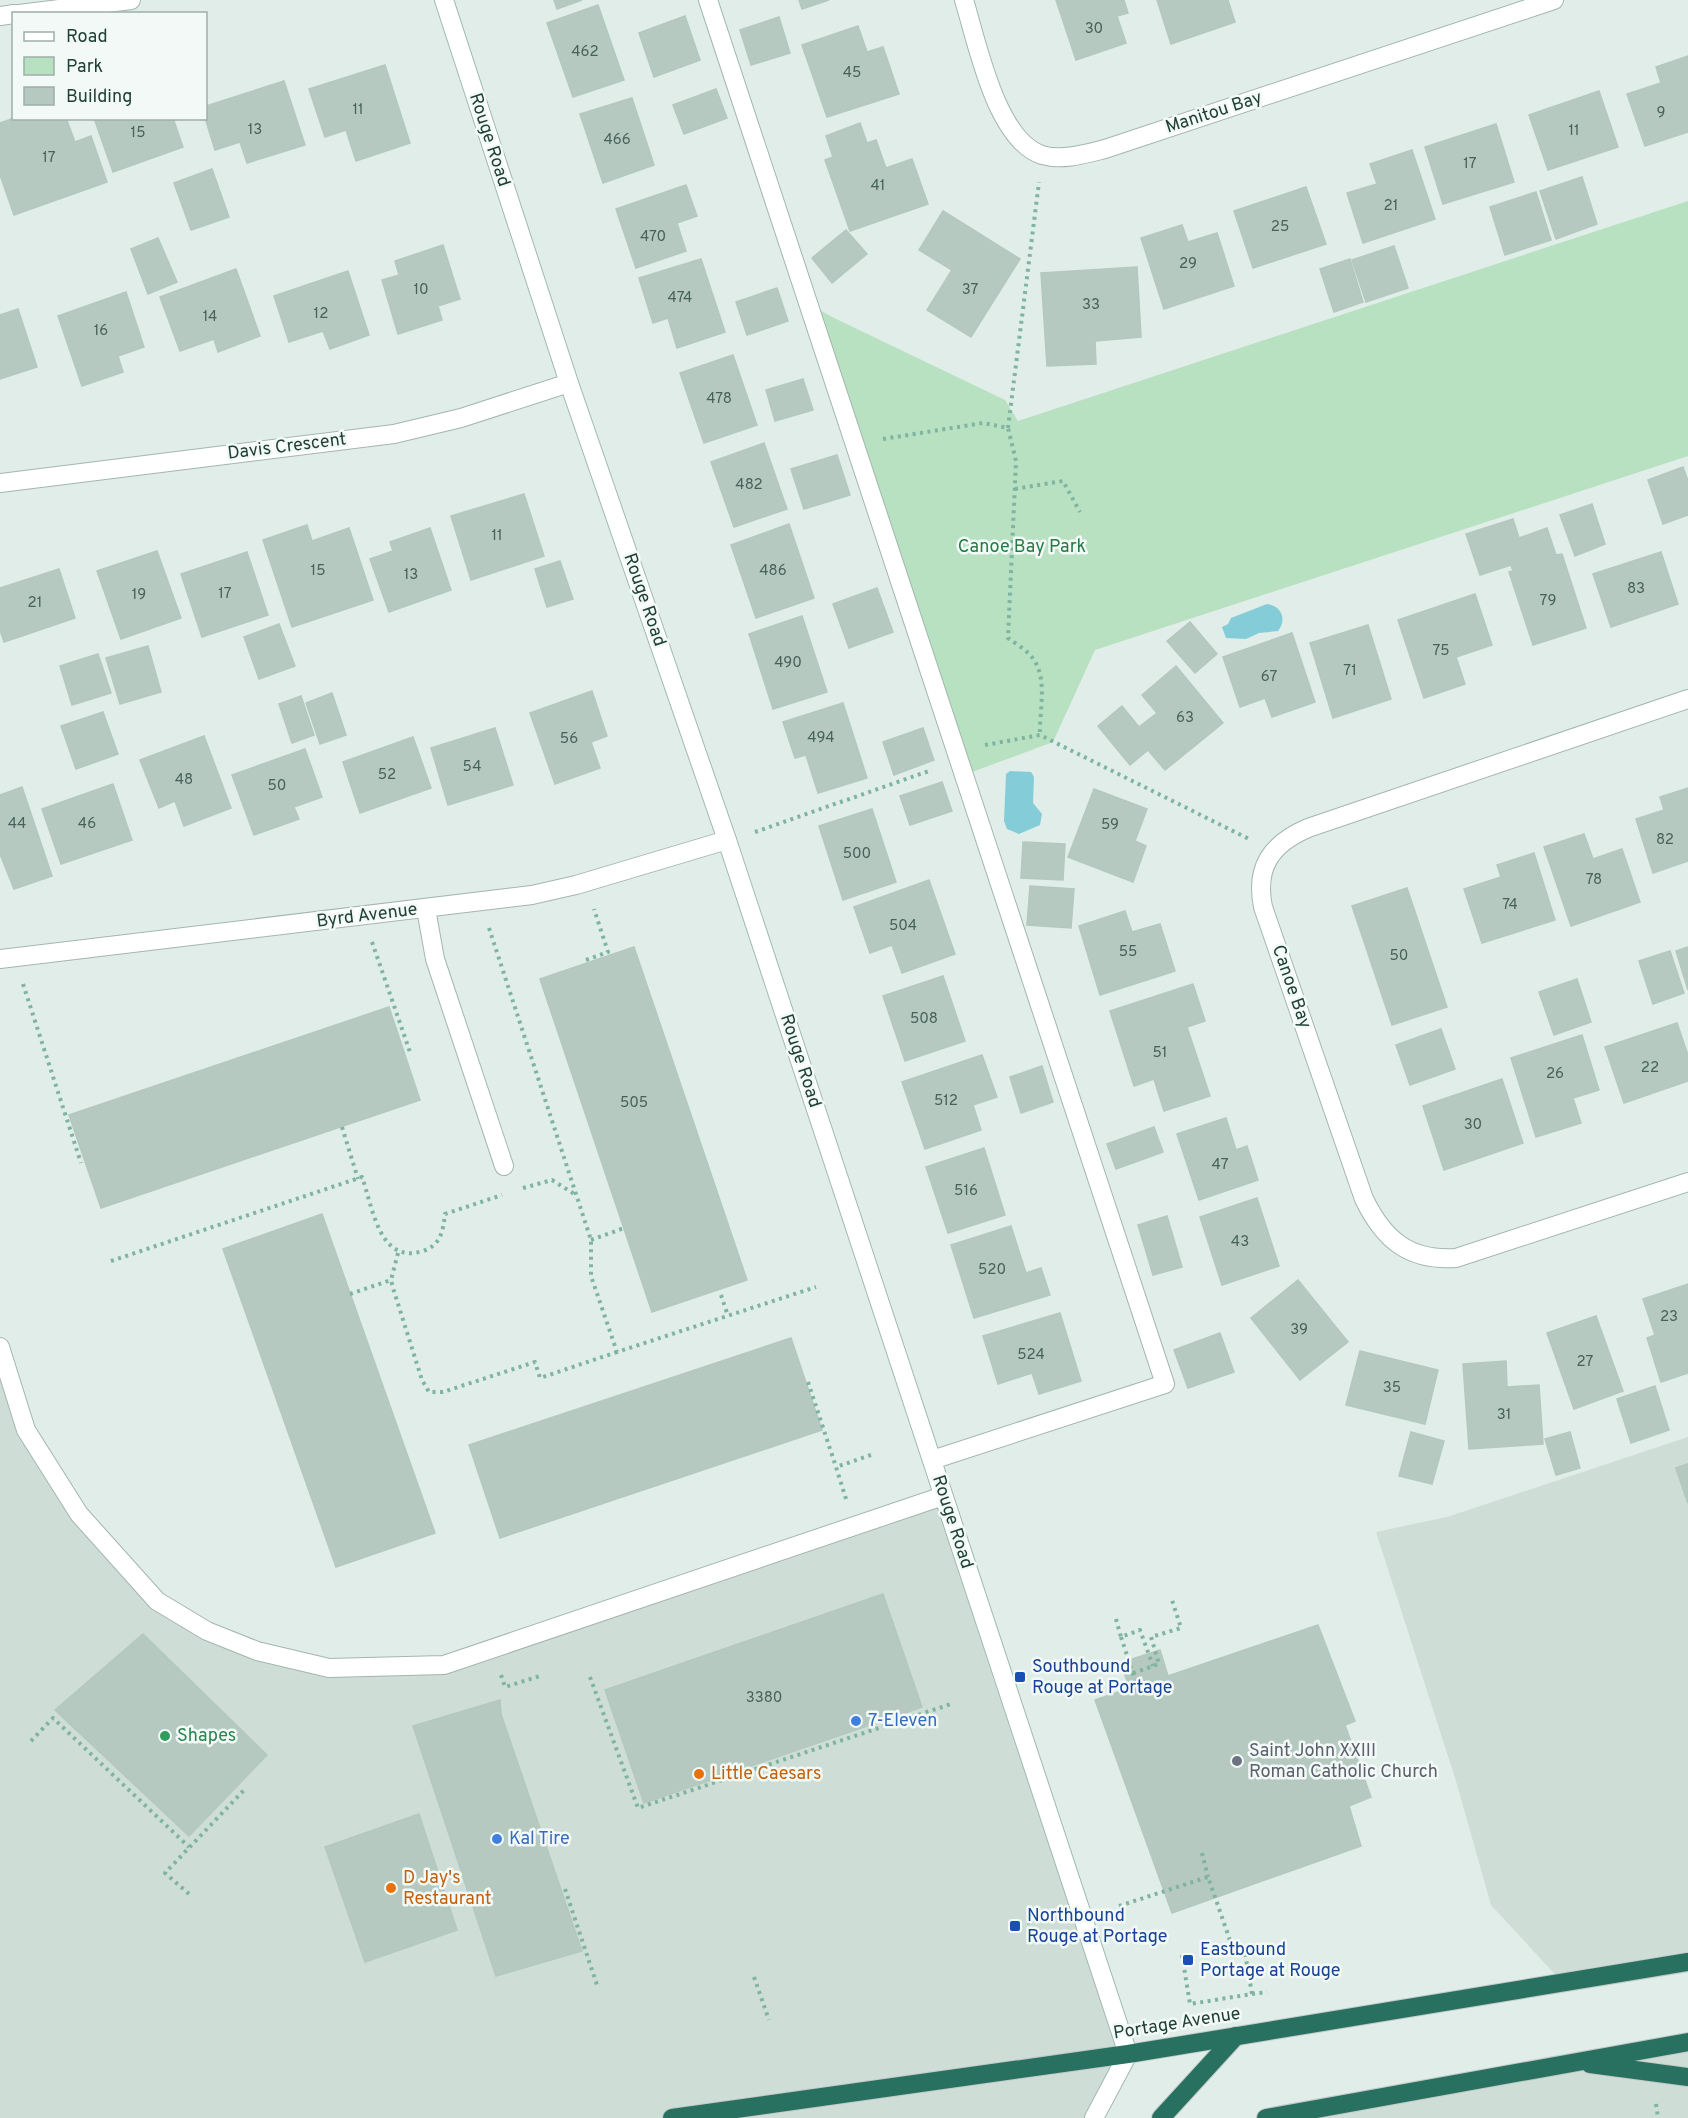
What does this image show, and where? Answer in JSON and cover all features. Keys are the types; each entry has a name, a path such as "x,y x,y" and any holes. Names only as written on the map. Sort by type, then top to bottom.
{"highway":[{"name":"Portage Avenue","path":"672,2118 1128,2054 1688,1962"},
{"path":"1161,2118 1236,2036"},
{"path":"1266,2118 1688,2042"},
{"path":"1574,2062 1688,2078"}],"street":[{"path":"36,12 131,0"},
{"name":"Rouge Road","path":"444,0 568,383 727,840 1128,2054"},
{"path":"708,0 1165,1384 932,1460"},
{"path":"964,0 1005,122 1029,148 1042,155"},
{"name":"Manitou Bay","path":"1042,155 1060,157 1083,155 1105,149 1554,0"},
{"name":"Davis Crescent","path":"0,483 394,434 461,418 568,383"},
{"name":"Canoe Bay","path":"1688,699 1327,820 1294,834 1267,860 1259,887 1263,907 1364,1199 1379,1225 1402,1248 1436,1259 1456,1258 1688,1182"},
{"name":"Byrd Avenue","path":"7,958 532,895 585,883 727,840"},
{"path":"426,909 435,959 504,1166"},
{"path":"0,1347 26,1430 79,1514 157,1601 207,1631 257,1651 329,1668 444,1665 943,1496"},
{"path":"1094,2118 1128,2054"}],"path":[{"path":"1040,735 1039,712 1043,687 1032,656 1008,638 1016,461 1008,428 1042,155"},
{"path":"854,444 983,423 1008,428"},
{"path":"1015,489 1063,481 1080,512"},
{"path":"727,840 766,829 959,761 987,744 1040,735 1274,851"},
{"path":"585,883 608,952 586,960"},
{"path":"480,902 591,1240 591,1276 617,1352"},
{"path":"363,916 411,1055"},
{"path":"7,958 81,1163"},
{"path":"342,1127 358,1179"},
{"path":"111,1261 362,1177 384,1240 398,1252 409,1254 432,1248 440,1239 445,1214 511,1192"},
{"path":"522,1189 552,1180 576,1196"},
{"path":"591,1240 624,1228"},
{"path":"398,1252 391,1280 422,1380 429,1392 434,1394 535,1362 540,1378 816,1287"},
{"path":"350,1294 391,1280"},
{"path":"721,1295 728,1316"},
{"path":"807,1382 855,1526"},
{"path":"836,1467 871,1455"},
{"path":"1133,1673 1159,1664 1151,1638 1181,1628 1172,1600"},
{"path":"1116,1618 1137,1686"},
{"path":"1121,1637 1140,1630 1153,1666"},
{"path":"591,1677 638,1808 954,1703"},
{"path":"31,1741 53,1718 189,1847"},
{"path":"189,1894 165,1873 246,1788"},
{"path":"1202,1853 1233,1949"},
{"path":"1119,1906 1208,1877"},
{"path":"565,1889 598,1988"},
{"path":"1027,1923 1051,1916 1048,1906"},
{"path":"1244,1947 1252,1994"},
{"path":"1182,1955 1190,2004 1268,1992"},
{"path":"754,1977 770,2020"},
{"path":"1656,2104 1658,2118"}],"shaded area":[{"path":"0,1347 26,1430 79,1514 157,1601 207,1631 329,1668 444,1665 943,1496 1128,2054 1094,2118 0,2118"},
{"path":"1688,1437 1688,1962 1562,1982 1491,1905 1456,1781 1376,1532 1447,1517"},
{"path":"1688,2042 1688,2118 1266,2118"}],"green space":[{"name":"Canoe Bay Park","path":"1688,201 1688,456 1095,650 1053,742 964,775 808,303 830,316 1005,400 1018,421"}],"water":[{"path":"1267,604 1272,605 1282,614 1281,627 1278,631 1259,633 1246,639 1226,638 1222,627 1228,624 1231,618"},
{"path":"1010,771 1031,772 1034,777 1033,803 1042,814 1040,825 1019,834 1007,829 1004,821 1006,774"}],"building":[{"path":"554,0 582,0 557,9"},
{"path":"799,0 829,0 802,9"},
{"path":"1056,0 1124,0 1128,13 1117,16 1126,43 1076,60"},
{"path":"1157,0 1228,0 1235,22 1171,44"},
{"path":"598,5 624,80 573,97 547,23"},
{"path":"685,16 700,60 654,77 639,33"},
{"path":"779,17 790,53 751,65 740,30"},
{"path":"858,26 867,52 883,47 899,94 827,117 802,45"},
{"path":"1688,56 1688,132 1645,146 1627,94 1661,83 1656,67"},
{"path":"385,65 410,143 356,161 346,130 325,137 309,89"},
{"path":"284,81 305,145 247,163 240,142 215,150 206,120 207,106"},
{"path":"716,89 727,118 684,134 673,105"},
{"path":"1599,91 1618,147 1548,170 1529,115"},
{"path":"632,98 654,165 603,183 580,114"},
{"path":"12,119 67,120 75,142 91,136 107,182 14,215 0,175 0,123"},
{"path":"95,120 174,120 183,147 113,172"},
{"path":"860,123 867,143 876,140 886,168 912,159 928,204 850,231 825,160 833,157 826,136"},
{"path":"1496,124 1514,182 1443,204 1425,147"},
{"path":"1412,150 1435,219 1363,243 1347,193 1377,184 1370,164"},
{"path":"212,169 229,217 191,230 174,183"},
{"path":"1582,177 1597,224 1556,239 1540,191"},
{"path":"686,185 697,216 677,223 686,251 636,268 616,209"},
{"path":"1306,187 1326,244 1253,268 1234,211"},
{"path":"1536,192 1551,240 1505,255 1490,207"},
{"path":"943,211 1020,259 971,337 927,310 952,270 919,250"},
{"path":"1182,225 1188,242 1217,233 1234,286 1164,309 1141,238"},
{"path":"846,230 867,254 832,283 812,258"},
{"path":"158,238 177,282 148,294 131,249"},
{"path":"443,245 460,299 438,306 442,320 398,334 382,280 399,275 395,261"},
{"path":"1394,246 1408,288 1366,302 1352,260"},
{"path":"701,259 725,332 677,348 668,318 653,323 639,278"},
{"path":"1350,259 1363,302 1334,312 1320,269"},
{"path":"1137,267 1141,337 1095,341 1096,364 1047,366 1041,273"},
{"path":"236,269 260,336 218,352 214,339 180,351 160,297"},
{"path":"348,271 369,335 330,349 323,331 289,342 274,296"},
{"path":"777,288 788,321 747,335 736,302"},
{"path":"126,292 144,347 118,356 123,372 82,386 58,316"},
{"path":"18,309 37,367 0,379 0,315"},
{"path":"733,355 757,425 704,443 680,373"},
{"path":"803,379 813,410 775,421 766,390"},
{"path":"764,443 787,509 734,527 711,462"},
{"path":"837,455 850,495 804,509 791,469"},
{"path":"1683,467 1688,481 1688,515 1663,524 1648,480"},
{"path":"524,494 544,556 471,580 451,516"},
{"path":"1592,504 1605,544 1575,556 1560,515"},
{"path":"1513,519 1519,538 1547,528 1556,555 1562,554 1586,628 1533,645 1509,572 1513,571 1511,565 1480,575 1466,534"},
{"path":"789,524 814,598 756,618 731,545"},
{"path":"307,525 312,541 349,528 373,600 292,627 263,540"},
{"path":"430,528 451,590 389,612 370,559 393,551 390,542"},
{"path":"157,551 181,618 121,639 97,571"},
{"path":"247,552 268,615 202,637 181,574"},
{"path":"1661,552 1678,604 1611,627 1593,574"},
{"path":"560,561 573,599 547,607 535,569"},
{"path":"59,569 75,618 4,642 0,630 0,588"},
{"path":"877,588 893,632 849,648 833,604"},
{"path":"1475,594 1492,645 1456,657 1465,684 1424,698 1398,620"},
{"path":"802,616 827,692 773,709 749,634"},
{"path":"1190,622 1217,654 1195,673 1167,641"},
{"path":"279,624 295,666 259,679 244,637"},
{"path":"1368,625 1391,699 1333,718 1310,643"},
{"path":"1292,633 1315,702 1272,717 1265,698 1240,707 1223,657"},
{"path":"148,646 161,692 120,704 106,658"},
{"path":"98,654 111,693 72,705 60,666"},
{"path":"1176,666 1223,723 1165,770 1148,750 1130,765 1098,726 1122,706 1139,727 1157,713 1142,695"},
{"path":"592,691 607,736 591,742 600,768 555,784 530,713"},
{"path":"332,693 346,735 320,744 306,703"},
{"path":"301,696 314,735 292,743 279,704"},
{"path":"843,703 867,778 818,793 806,755 795,758 783,722"},
{"path":"103,712 118,754 76,769 61,726"},
{"path":"495,728 513,785 448,805 431,748"},
{"path":"923,728 934,760 894,775 883,742"},
{"path":"204,736 231,808 184,826 175,801 159,808 140,760"},
{"path":"413,737 431,788 360,813 343,762"},
{"path":"305,749 322,797 294,807 299,819 254,835 232,775"},
{"path":"942,782 952,811 910,825 900,796"},
{"path":"113,784 132,840 61,864 42,809"},
{"path":"22,787 52,876 14,889 0,854 0,795"},
{"path":"1688,788 1688,861 1653,873 1636,819 1664,810 1660,797"},
{"path":"1094,789 1147,809 1135,841 1146,846 1133,882 1068,857"},
{"path":"872,809 896,882 843,900 819,826"},
{"path":"1584,834 1593,859 1622,849 1640,902 1571,926 1544,847"},
{"path":"1023,842 1065,844 1063,880 1021,878"},
{"path":"1534,853 1555,920 1482,943 1464,889 1501,877 1497,865"},
{"path":"929,880 955,954 902,973 892,945 870,953 854,907"},
{"path":"1030,886 1074,889 1071,928 1027,925"},
{"path":"1407,888 1447,1007 1392,1025 1352,906"},
{"path":"1125,911 1132,932 1160,924 1175,971 1100,995 1079,926"},
{"path":"634,947 747,1280 652,1312 540,979"},
{"path":"1688,947 1688,990 1676,951"},
{"path":"1670,951 1684,993 1653,1004 1639,961"},
{"path":"943,976 965,1041 905,1061 883,996"},
{"path":"1577,979 1591,1022 1554,1035 1539,992"},
{"path":"1193,984 1205,1021 1187,1027 1210,1096 1164,1111 1154,1079 1134,1086 1110,1011"},
{"path":"389,1007 420,1100 101,1208 69,1115"},
{"path":"1677,1023 1688,1055 1688,1081 1624,1103 1605,1047"},
{"path":"1441,1029 1455,1069 1410,1085 1396,1045"},
{"path":"1582,1035 1599,1090 1573,1098 1581,1123 1536,1137 1511,1058"},
{"path":"982,1055 997,1097 973,1105 981,1130 925,1149 902,1082"},
{"path":"1042,1066 1053,1102 1021,1113 1010,1077"},
{"path":"1502,1079 1523,1143 1444,1170 1423,1106"},
{"path":"1226,1118 1236,1150 1247,1146 1258,1180 1199,1200 1177,1134"},
{"path":"1154,1127 1163,1152 1116,1169 1107,1144"},
{"path":"984,1148 1005,1215 948,1233 926,1167"},
{"path":"1257,1198 1279,1266 1222,1285 1200,1217"},
{"path":"322,1214 435,1533 336,1567 223,1249"},
{"path":"1167,1216 1182,1267 1153,1275 1138,1225"},
{"path":"1011,1226 1026,1273 1041,1268 1050,1295 974,1318 951,1245"},
{"path":"1298,1280 1348,1342 1300,1380 1251,1318"},
{"path":"1688,1284 1688,1373 1661,1382 1647,1338 1655,1335 1643,1299"},
{"path":"1060,1313 1081,1381 1039,1394 1032,1373 998,1384 983,1336"},
{"path":"1596,1316 1623,1391 1574,1409 1547,1333"},
{"path":"1220,1333 1234,1372 1188,1388 1174,1350"},
{"path":"791,1338 822,1430 500,1538 469,1445"},
{"path":"1360,1351 1438,1370 1425,1424 1346,1405"},
{"path":"1506,1361 1507,1387 1539,1385 1543,1444 1469,1449 1463,1364"},
{"path":"1655,1386 1669,1430 1631,1443 1617,1399"},
{"path":"1411,1432 1444,1441 1432,1484 1399,1476"},
{"path":"1570,1432 1580,1468 1556,1475 1545,1439"},
{"path":"1688,1464 1688,1503 1676,1468"},
{"path":"1688,1464 1688,1503 1676,1468"},
{"path":"883,1594 922,1707 644,1803 605,1690"},
{"name":"Saint John XXIII Roman Catholic Church","path":"1318,1625 1355,1721 1345,1725 1371,1797 1349,1806 1361,1846 1172,1913 1095,1700 1130,1688 1120,1663 1160,1650 1168,1676"},
{"name":"Shapes","path":"143,1634 267,1755 189,1836 55,1710"},
{"name":"Kal Tire","path":"500,1700 501,1714 582,1951 496,1976 413,1726"},
{"name":"D Jay's Restaurant","path":"419,1814 457,1930 365,1962 325,1847"}],"place":[{"name":"Southbound Rouge at Portage","path":"1020,1677"},
{"name":"7-Eleven","path":"856,1721"},
{"name":"Shapes","path":"165,1736"},
{"name":"Saint John XXIII Roman Catholic Church","path":"1237,1761"},
{"name":"Little Caesars","path":"699,1774"},
{"name":"Kal Tire","path":"497,1839"},
{"name":"D Jay's Restaurant","path":"391,1888"},
{"name":"Northbound Rouge at Portage","path":"1015,1926"},
{"name":"Eastbound Portage at Rouge","path":"1188,1960"}]}
